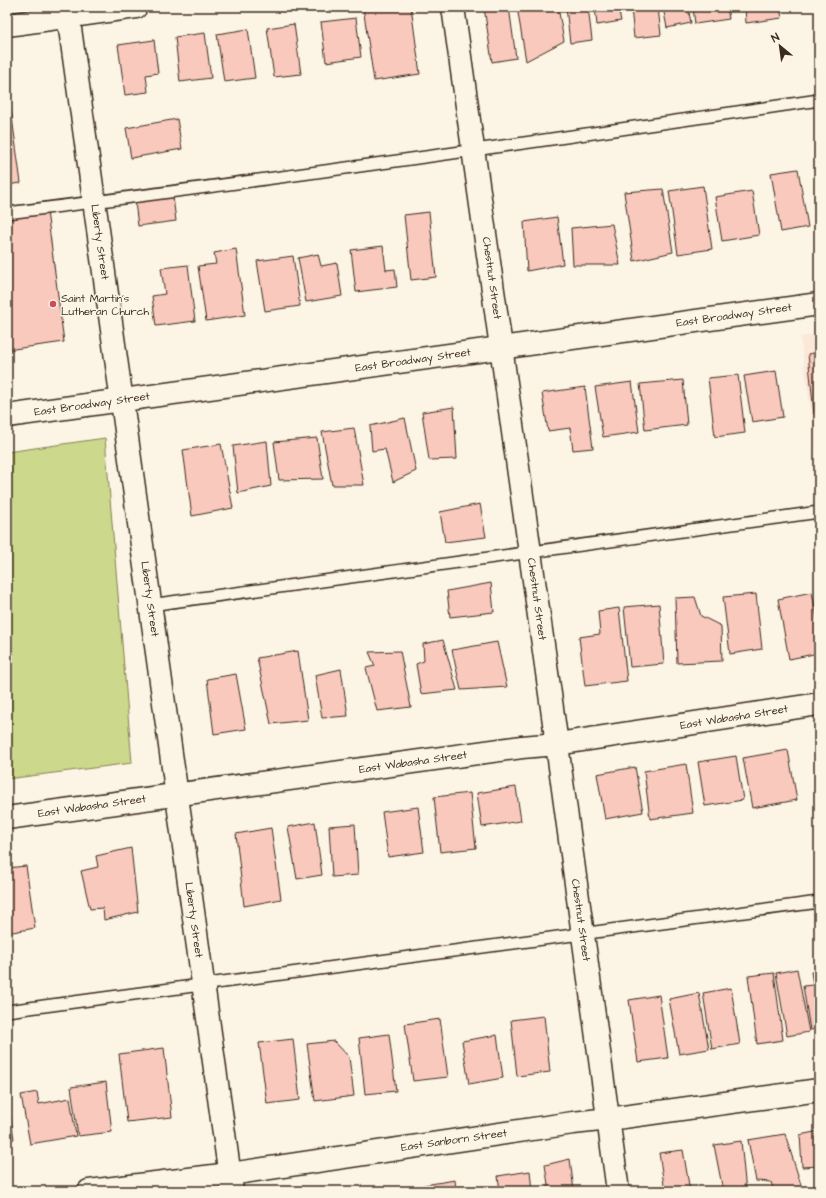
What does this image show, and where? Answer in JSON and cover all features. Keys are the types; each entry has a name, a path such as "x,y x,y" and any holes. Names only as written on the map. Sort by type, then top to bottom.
{"street":[{"path":"7,25 68,12 136,7"},
{"name":"Chestnut Street","path":"453,7 502,348 618,1191"},
{"name":"Liberty Street","path":"68,12 231,1182"},
{"name":"East Broadway Street","path":"7,416 819,304"},
{"name":"East Wabasha Street","path":"7,818 522,747 557,744 819,704"},
{"name":"East Sanborn Street","path":"89,1191 231,1182 573,1123 819,1090"}],"lane":[{"path":"7,213 474,150 819,100"},
{"path":"150,605 819,512"},
{"path":"7,1011 819,902"}],"shaded area":[{"path":"819,334 819,453 817,454 800,337"}],"green space":[{"path":"105,438 132,763 7,779 7,452"}],"building":[{"path":"363,7 411,7 420,74 374,81"},
{"path":"484,7 509,7 516,58 492,62"},
{"path":"517,7 558,7 564,41 526,61"},
{"path":"566,7 588,7 592,40 570,43"},
{"path":"595,7 618,7 621,21 597,25"},
{"path":"631,7 658,7 661,35 634,38"},
{"path":"663,7 688,7 691,23 667,28"},
{"path":"693,7 727,7 729,19 695,24"},
{"path":"745,7 780,7 782,18 746,23"},
{"path":"356,18 361,57 326,62 321,22"},
{"path":"294,24 301,74 274,77 267,28"},
{"path":"248,29 255,78 224,82 217,34"},
{"path":"205,33 211,78 180,82 175,37"},
{"path":"154,40 158,73 146,75 148,92 125,95 118,45"},
{"path":"7,81 21,183 7,185"},
{"path":"177,119 182,149 131,158 126,128"},
{"path":"798,169 808,227 781,232 771,173"},
{"path":"703,186 712,249 678,254 669,191"},
{"path":"663,189 673,252 634,261 624,192"},
{"path":"752,191 759,235 722,241 715,197"},
{"path":"173,197 176,221 138,226 135,202"},
{"path":"47,211 64,342 7,350 7,217"},
{"path":"429,212 436,277 411,280 404,215"},
{"path":"557,217 563,264 527,271 524,222"},
{"path":"612,224 620,265 573,265 571,228"},
{"path":"383,246 386,270 395,269 397,287 356,292 351,250"},
{"path":"236,249 245,315 206,321 198,266 216,264 214,253"},
{"path":"318,254 321,266 337,263 342,296 306,302 298,258"},
{"path":"293,256 300,306 265,311 257,261"},
{"path":"188,265 195,321 156,326 152,296 165,294 161,268"},
{"path":"819,352 819,413 814,414 808,354"},
{"path":"776,371 783,417 752,422 744,376"},
{"path":"738,375 745,433 715,437 708,378"},
{"path":"683,380 687,425 645,430 640,384"},
{"path":"632,382 639,432 603,437 595,387"},
{"path":"585,387 593,448 573,450 570,428 548,431 542,393"},
{"path":"454,407 457,459 429,460 422,412"},
{"path":"405,418 416,471 393,482 385,449 372,451 370,426"},
{"path":"354,428 364,485 332,485 322,432"},
{"path":"317,438 323,479 279,480 274,442"},
{"path":"267,441 271,486 238,493 233,446"},
{"path":"221,444 233,508 192,516 183,450"},
{"path":"480,504 486,537 445,542 440,512"},
{"path":"491,583 494,612 450,617 447,591"},
{"path":"812,592 819,628 819,653 789,659 778,599"},
{"path":"756,594 762,649 730,654 723,597"},
{"path":"695,597 701,616 721,626 722,661 677,663 675,598"},
{"path":"659,604 664,664 630,667 624,607"},
{"path":"619,608 627,681 585,686 579,637 600,634 598,611"},
{"path":"443,640 457,690 421,694 416,664 424,661 423,644"},
{"path":"497,642 507,687 461,690 452,650"},
{"path":"298,651 308,720 271,724 257,658"},
{"path":"400,651 411,707 377,711 366,668 375,666 369,652"},
{"path":"341,669 348,716 322,718 315,675"},
{"path":"236,674 246,729 214,734 207,679"},
{"path":"788,750 797,800 752,808 743,758"},
{"path":"816,751 819,751 819,769"},
{"path":"736,756 743,800 705,806 698,762"},
{"path":"686,764 693,813 650,819 644,771"},
{"path":"635,767 643,812 605,819 597,774"},
{"path":"516,787 521,821 482,827 477,793"},
{"path":"470,793 476,848 440,852 434,797"},
{"path":"418,807 424,852 388,857 382,812"},
{"path":"315,822 322,875 297,879 288,827"},
{"path":"355,824 358,875 332,877 329,826"},
{"path":"271,828 281,899 244,906 236,834"},
{"path":"131,848 138,912 104,920 103,908 90,909 81,871 98,867 96,856"},
{"path":"26,866 35,928 7,933 7,868"},
{"path":"797,969 809,1032 787,1036 776,973"},
{"path":"819,970 819,1029 810,1030 803,986 813,985 811,972"},
{"path":"774,973 783,1040 757,1044 748,976"},
{"path":"731,988 740,1044 712,1049 703,993"},
{"path":"699,993 709,1049 679,1054 669,999"},
{"path":"659,995 668,1058 638,1062 629,1000"},
{"path":"544,1016 550,1072 517,1076 511,1020"},
{"path":"440,1019 448,1077 413,1081 405,1024"},
{"path":"389,1034 396,1091 365,1094 359,1038"},
{"path":"497,1035 503,1078 469,1084 462,1041"},
{"path":"293,1039 300,1100 267,1104 259,1043"},
{"path":"334,1041 349,1057 354,1096 315,1101 307,1044"},
{"path":"164,1048 172,1117 127,1122 119,1054"},
{"path":"106,1082 112,1132 78,1136 71,1087"},
{"path":"37,1092 39,1104 70,1098 76,1136 30,1144 21,1095"},
{"path":"7,1093 14,1139 7,1141"},
{"path":"819,1131 819,1166 802,1167 800,1135"},
{"path":"785,1134 803,1191 774,1191 771,1182 756,1181 748,1140"},
{"path":"741,1141 746,1191 723,1191 714,1145"},
{"path":"683,1150 690,1191 665,1191 659,1153"},
{"path":"570,1159 574,1191 549,1191 545,1165"},
{"path":"530,1171 532,1191 500,1191 498,1176"},
{"path":"455,1180 456,1191 425,1191 424,1185"},
{"path":"415,1186 416,1191 390,1191 390,1190"}],"place":[{"name":"Saint Martin's Lutheran Church","path":"53,304"}]}
